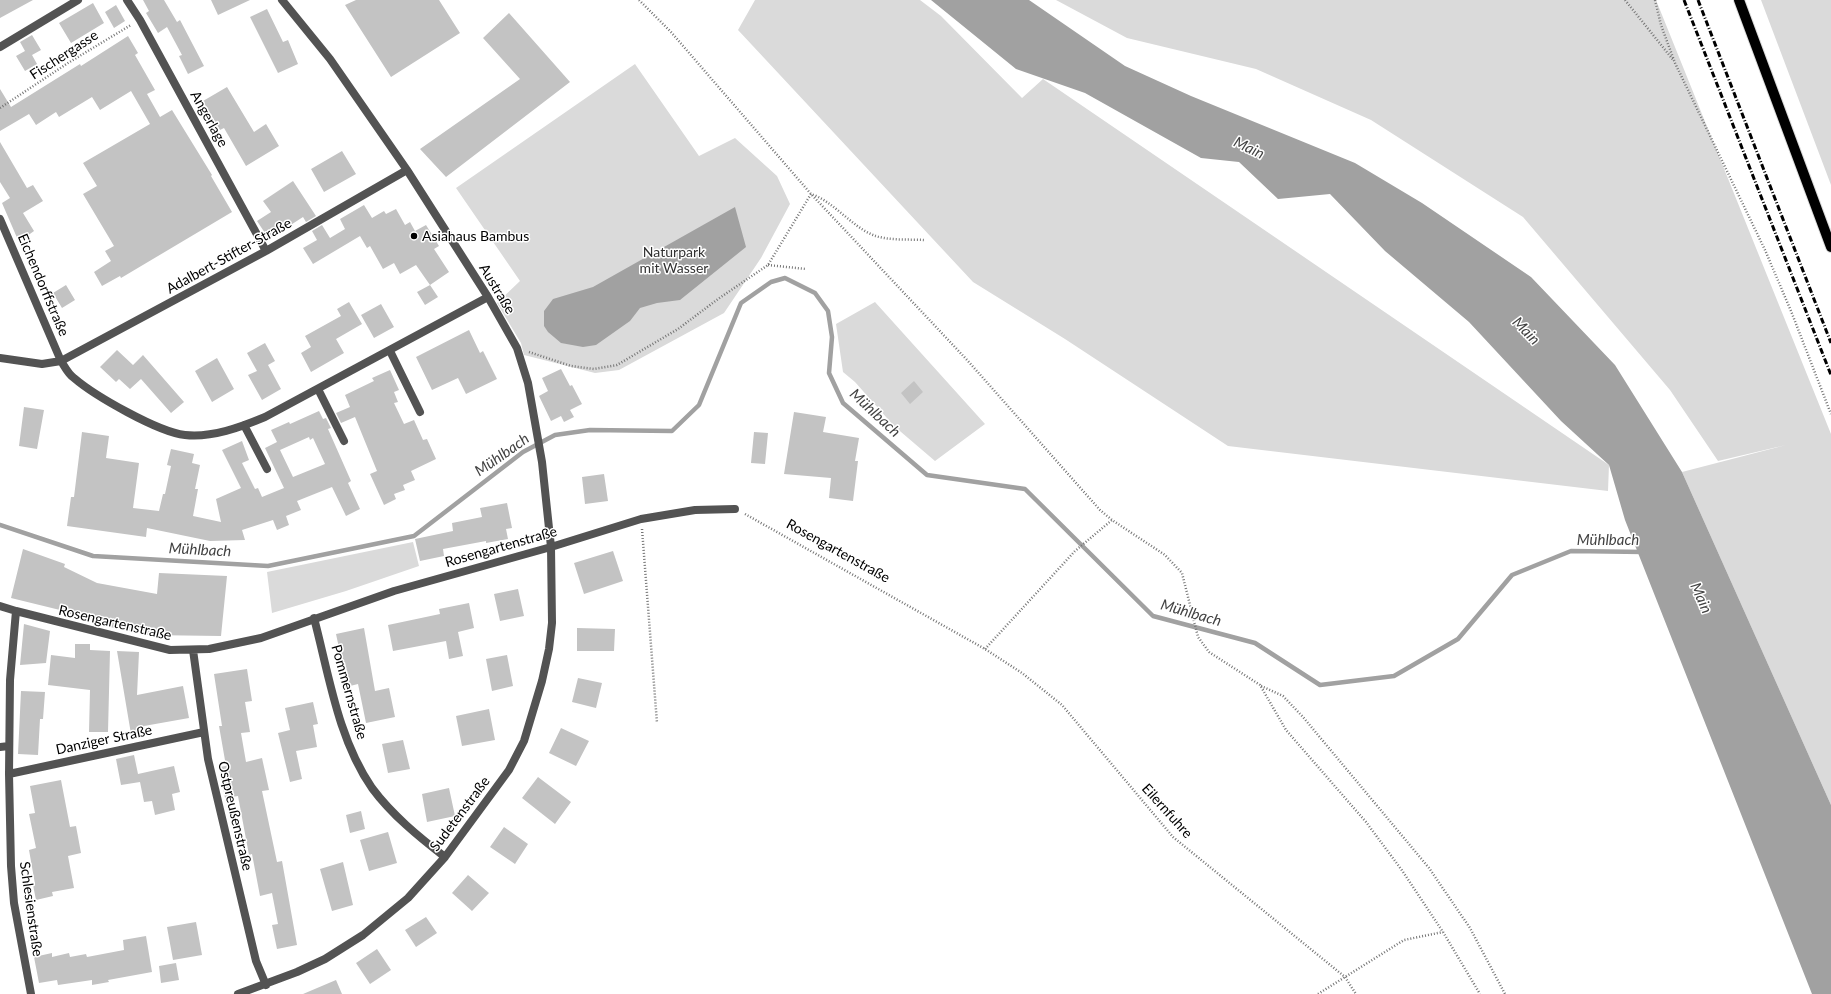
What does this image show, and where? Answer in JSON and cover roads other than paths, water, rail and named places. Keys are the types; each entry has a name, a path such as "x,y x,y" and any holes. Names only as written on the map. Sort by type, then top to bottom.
{"main road":[{"path":"1739,0 1831,247"}],"street":[{"path":"0,47 78,0"},
{"name":"Angerlage","path":"127,0 140,20 266,251"},
{"name":"Austraße","path":"282,0 330,59 407,170 488,297 517,348 528,383 538,433 551,547"},
{"name":"Adalbert-Stifter-Straße","path":"0,358 42,364 61,361 266,251 407,170"},
{"name":"Eichendorffstraße","path":"0,220 61,361 72,378 129,413 163,429 185,435 223,431 244,426 318,389 488,297"},
{"path":"390,350 420,412"},
{"path":"318,389 344,441"},
{"path":"244,426 267,469"},
{"name":"Rosengartenstraße","path":"0,606 16,612 140,644 170,650 193,650 232,645 261,638 314,618 434,579 551,547 641,519 687,511 736,509"},
{"name":"Sudetenstraße","path":"238,994 266,985 325,959 363,935 408,898 445,858 509,770 524,741 549,649 552,609 551,547"},
{"name":"Schlesienstraße","path":"16,612 10,680 9,774 12,866 14,903 31,994"},
{"name":"Pommernstraße","path":"314,618 344,733 359,766 372,788 393,812 418,837 445,858"},
{"name":"Ostpreußenstraße","path":"193,650 208,759 256,961 266,985"},
{"name":"Danziger Straße","path":"9,774 204,732"},
{"path":"0,747 9,746"}],"water":[{"name":"Main","path":"931,0 1029,0 1125,66 1191,96 1355,163 1422,203 1531,277 1615,365 1682,472 1831,805 1831,994 1812,994 1625,520 1609,465 1561,421 1469,322 1385,251 1330,194 1278,199 1239,162 1201,158 1085,93 1016,69"},
{"path":"735,207 746,247 680,300 657,303 640,308 630,321 596,345 583,347 561,343 548,332 544,326 544,311 553,299 593,287"}],"waterway":[{"name":"Mühlbach","path":"0,525 93,556 268,566 414,536 523,452 555,435 590,430 672,431 699,405 741,303 771,282 785,278 815,293 828,311 832,337 829,373 843,403 927,475 1025,489 1153,616 1255,643 1320,685 1394,676 1458,639 1512,575 1571,551 1644,552"}],"railway":[{"path":"1684,0 1831,375"},
{"path":"1698,0 1831,343"}],"place":[{"name":"Asiahaus Bambus","path":"414,236"}],"park label":[{"name":"Naturpark mit Wasser","path":"674,260"}]}
